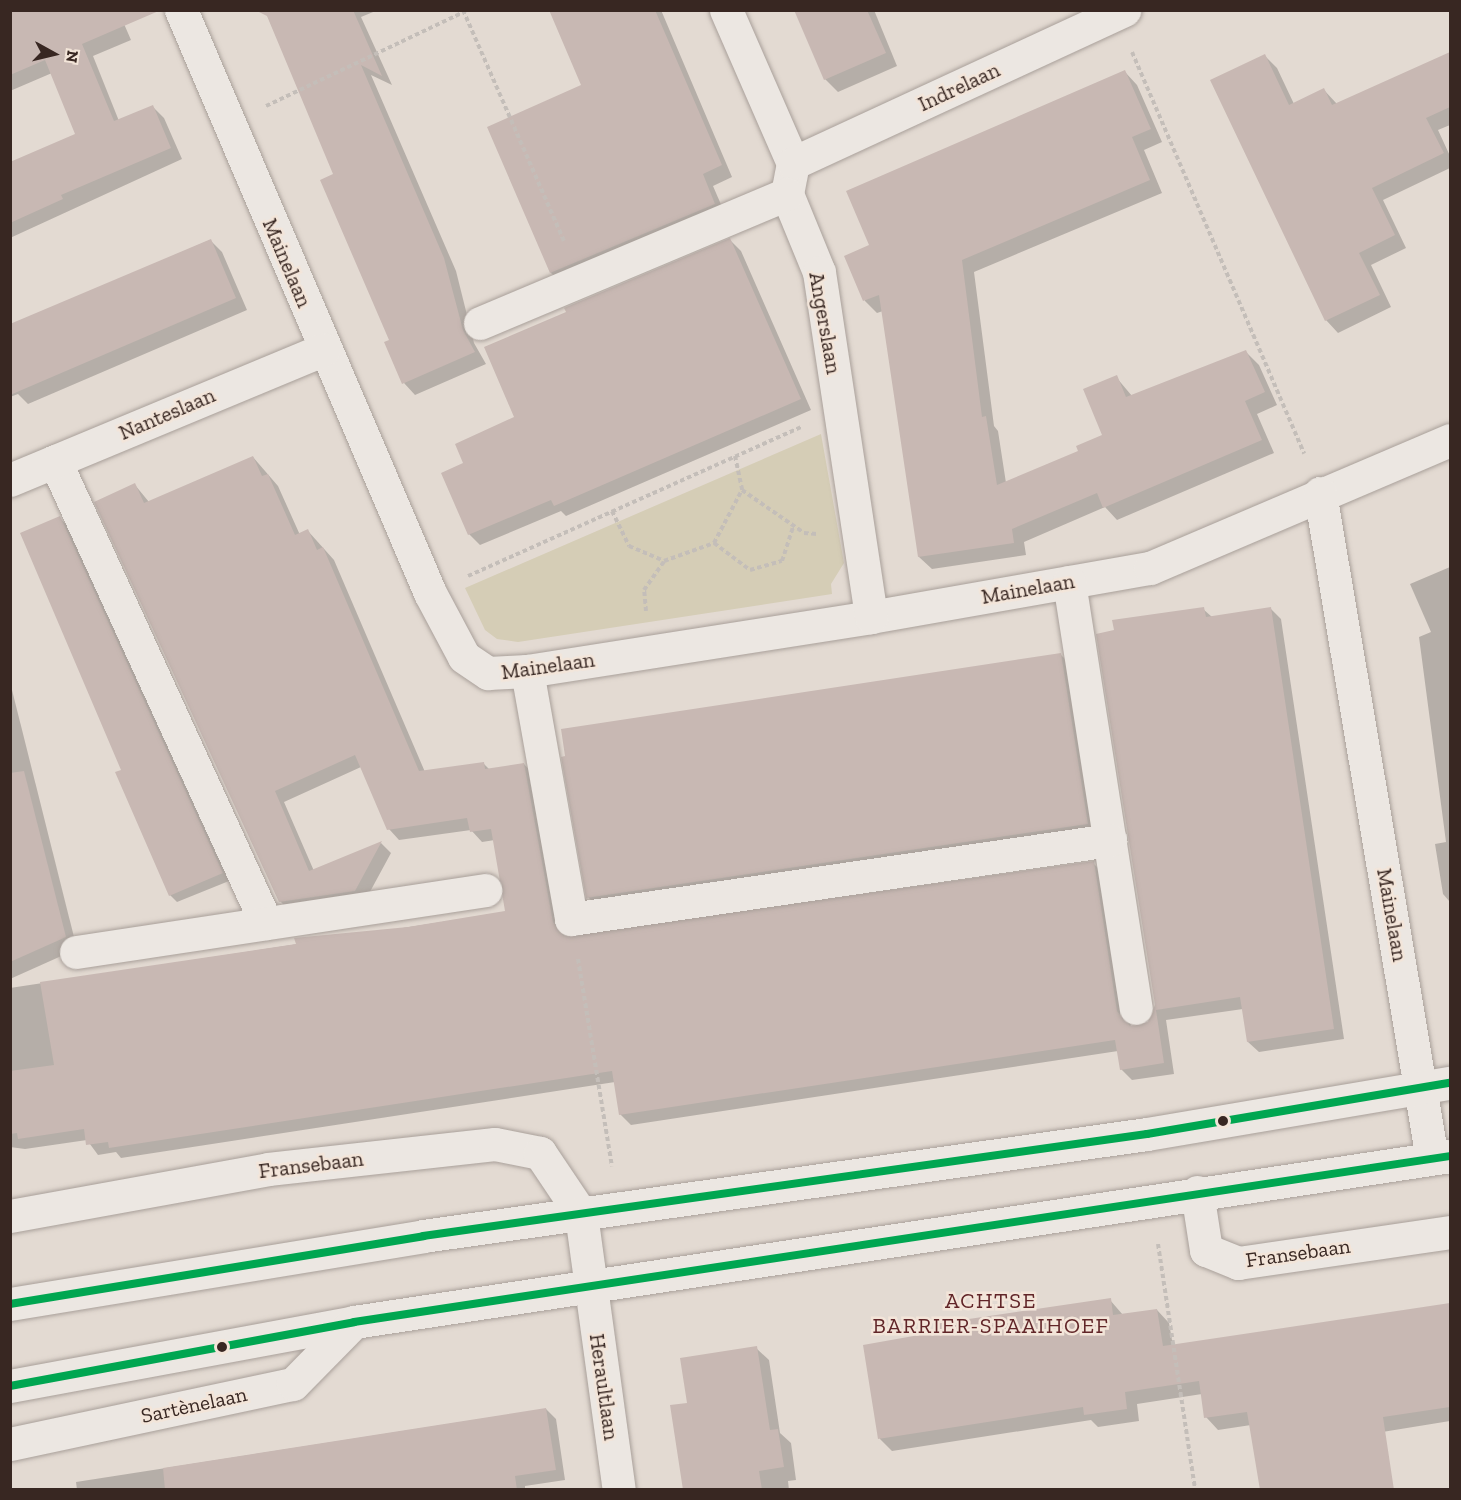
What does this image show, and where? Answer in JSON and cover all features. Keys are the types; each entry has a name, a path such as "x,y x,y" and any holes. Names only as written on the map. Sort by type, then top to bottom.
{"street":[{"name":"Mainelaan","path":"181,10 430,593 464,657 488,673 527,671 871,616 1150,568 1320,493 1450,440"},
{"name":"Angerslaan","path":"726,10 790,179 819,272 871,616"},
{"name":"Indrelaan","path":"480,323 581,280 790,179 1120,13"},
{"name":"Nanteslaan","path":"10,480 324,349"},
{"path":"55,461 266,923"},
{"name":"Mainelaan","path":"1320,493 1436,1085 1441,1157"},
{"path":"1069,582 1136,1008"},
{"path":"527,671 571,919 1110,840"},
{"path":"76,952 485,890"},
{"path":"10,1304 581,1214 1147,1134 1436,1085"},
{"name":"Fransebaan","path":"10,1216 268,1169 495,1144 540,1153 581,1214 589,1285"},
{"path":"10,1386 354,1322 1151,1198 1441,1157"},
{"name":"Fransebaan","path":"1197,1192 1206,1250 1238,1263 1450,1232"},
{"name":"Heraultlaan","path":"589,1285 620,1490"},
{"name":"Sartènelaan","path":"10,1444 293,1384 354,1322"}],"path":[{"path":"229,124 463,11 581,280"},
{"path":"1120,13 1320,493"},
{"path":"430,593 840,410"},
{"path":"649,651 644,590 664,561 714,543 742,490 735,456"},
{"path":"742,490 804,533 859,536"},
{"path":"612,511 629,546 664,561"},
{"path":"714,543 750,570 782,561 794,525"},
{"path":"571,919 612,1166"},
{"path":"1151,1198 1195,1490"}],"shaded area":[{"path":"821,434 844,563 831,584 832,594 518,642 497,639 485,630 465,588"}],"building":[{"path":"10,10 161,10 82,44 114,121 153,105 171,148 61,195 63,199 10,223 10,162 75,134 45,60 10,75"},
{"path":"255,10 353,10 382,76 361,65 444,258 463,330 475,352 402,384 384,342 389,340 320,180 333,174 267,16"},
{"path":"549,10 655,10 722,165 703,174 715,204 550,273 487,127 581,85"},
{"path":"794,10 867,10 886,53 824,80"},
{"path":"1450,52 1450,107 1426,118 1444,153 1372,188 1395,235 1359,253 1380,295 1325,321 1210,80 1265,54 1289,105 1324,88 1332,105"},
{"path":"1125,70 1151,129 1132,137 1150,180 962,260 982,417 986,416 997,485 1078,451 1076,446 1102,435 1083,389 1117,375 1126,397 1246,350 1265,392 1245,401 1262,440 1103,508 1097,493 1012,529 1014,543 918,557 879,295 863,301 844,256 869,245 846,191"},
{"path":"730,238 801,399 554,506 551,500 468,535 441,473 463,463 455,444 514,417 484,347 566,312 564,308"},
{"path":"211,239 236,298 10,395 10,324"},
{"path":"253,456 262,476 268,474 295,535 308,529 317,550 323,547 419,771 484,762 485,769 524,763 553,922 564,936 1094,861 1117,1011 1130,1026 1148,1022 1155,1005 1096,634 1114,630 1112,620 1204,607 1206,617 1271,607 1334,1029 1247,1042 1240,997 1156,1010 1164,1063 1120,1070 1115,1040 619,1115 612,1071 109,1148 108,1142 86,1145 84,1129 18,1139 17,1133 10,1134 10,1071 54,1065 40,982 296,944 294,938 408,927 505,911 491,829 470,832 467,818 387,830 355,755 275,791 309,871 382,841 355,891 279,902 94,502 135,483 144,503"},
{"path":"60,516 223,873 169,896 115,772 121,770 20,533"},
{"path":"1061,653 1088,824 586,898 561,757 565,756 561,729"},
{"path":"24,771 66,937 10,962 10,773"},
{"path":"1111,1298 1113,1315 1157,1309 1163,1346 1450,1303 1450,1407 1383,1417 1394,1490 1260,1490 1247,1412 1204,1418 1199,1381 1125,1392 1127,1409 1084,1415 1083,1407 878,1439 863,1345 936,1332 935,1324"},
{"path":"757,1346 770,1430 778,1429 784,1467 759,1471 762,1490 683,1490 670,1405 687,1403 680,1358"},
{"path":"546,1408 556,1470 515,1476 517,1490 165,1490 163,1468"}],"transit line":[{"path":"10,1304 423,1236 1147,1134 1450,1083"},
{"path":"10,1386 354,1322 1450,1156"}],"district":[{"name":"ACHTSE BARRIER-SPAAIHOEF","path":"991,1312"}]}
